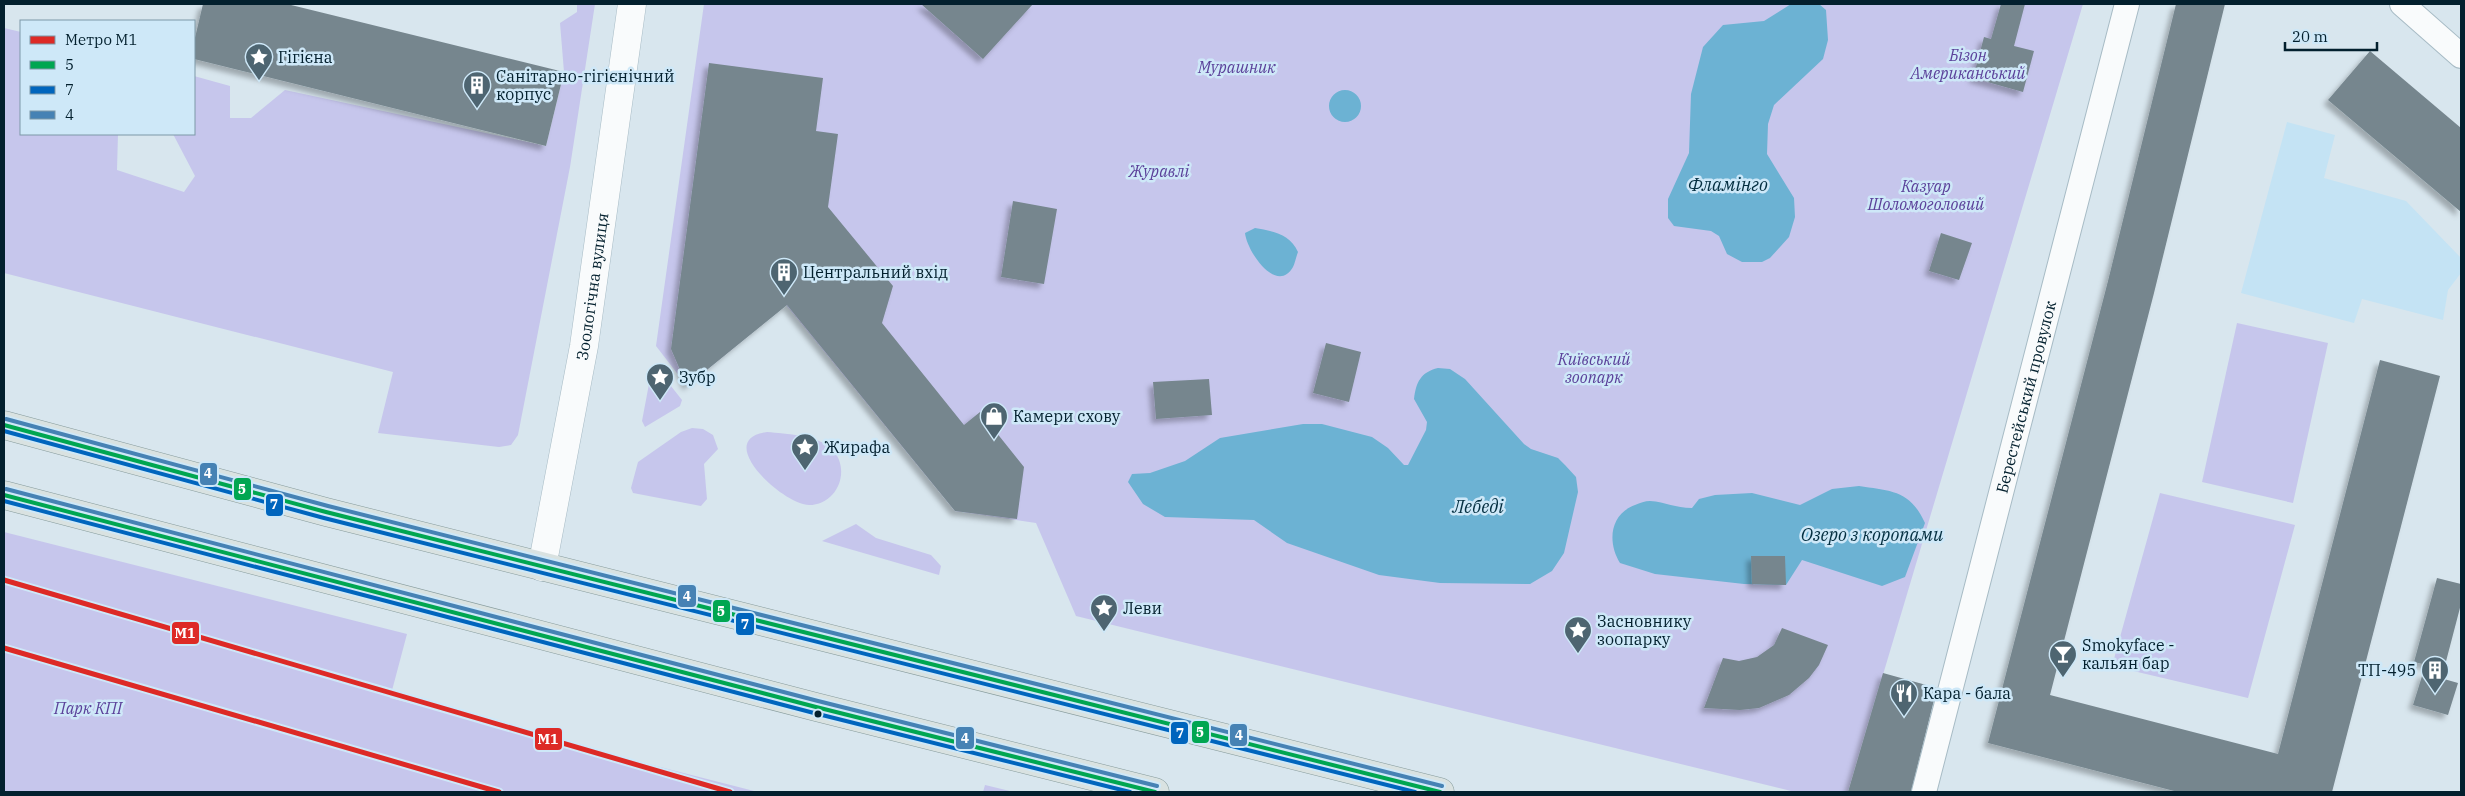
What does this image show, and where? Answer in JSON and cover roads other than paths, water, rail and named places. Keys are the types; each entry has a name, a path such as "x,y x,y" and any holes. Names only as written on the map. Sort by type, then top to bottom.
{"main road":[{"path":"4,425 317,510 1440,792"},
{"path":"4,495 932,737 1155,792"}],"street":[{"name":"Зоологічна вулиця","path":"542,567 584,346 632,4"},
{"name":"Берестейський провулок","path":"1924,792 2127,4"},
{"path":"2402,4 2461,56"}],"water":[{"name":"Фламінго","path":"1791,4 1819,4 1826,10 1828,40 1823,59 1774,105 1768,124 1767,154 1794,198 1795,217 1789,237 1770,258 1762,262 1742,262 1727,254 1719,236 1711,231 1674,226 1668,218 1668,199 1689,153 1691,94 1703,47 1723,25 1764,21"},
{"path":"1345,90 1357,94 1361,106 1357,118 1345,122 1333,118 1329,106 1333,94"},
{"path":"1255,228 1280,234 1295,246 1298,252 1293,267 1286,274 1279,276 1271,274 1257,259 1251,250 1245,233"},
{"name":"Лебеді","path":"1438,368 1450,369 1465,379 1524,444 1531,449 1558,458 1576,477 1578,492 1564,553 1552,571 1530,584 1440,583 1379,575 1287,543 1254,520 1165,517 1143,504 1128,482 1132,474 1150,473 1185,461 1220,438 1303,424 1322,424 1372,437 1388,448 1404,465 1408,465 1426,430 1427,422 1414,399 1416,388 1423,375"},
{"name":"Озеро з коропами","path":"1859,486 1890,491 1906,498 1913,504 1925,523 1905,577 1882,586 1802,560 1786,585 1744,584 1655,574 1620,563 1613,546 1613,530 1620,515 1627,509 1644,502 1650,501 1692,508 1699,499 1715,495 1752,493 1800,505 1832,489"}],"metro line":[{"name":"M1","path":"4,580 730,792"},
{"name":"M1","path":"4,648 499,792"}],"place":[{"name":"Гігієна","path":"259,81"},
{"name":"Санітарно-гігієнічний корпус","path":"477,109"},
{"name":"Центральний вхід","path":"784,296"},
{"name":"Зубр","path":"660,401"},
{"name":"Камери схову","path":"994,440"},
{"name":"Жирафа","path":"805,471"},
{"name":"Леви","path":"1104,632"},
{"name":"Засновнику зоопарку","path":"1578,654"},
{"name":"Smokyface - кальян бар","path":"2063,678"},
{"name":"ТП-495","path":"2435,694"},
{"name":"Кара - бала","path":"1904,717"}],"park label":[{"name":"Бізон Американський","path":"1968,64"},
{"name":"Мурашник","path":"1237,67"},
{"name":"Журавлі","path":"1159,171"},
{"name":"Казуар Шоломоголовий","path":"1926,195"},
{"name":"Київський зоопарк","path":"1594,368"},
{"name":"Парк КПІ","path":"88,708"}]}
